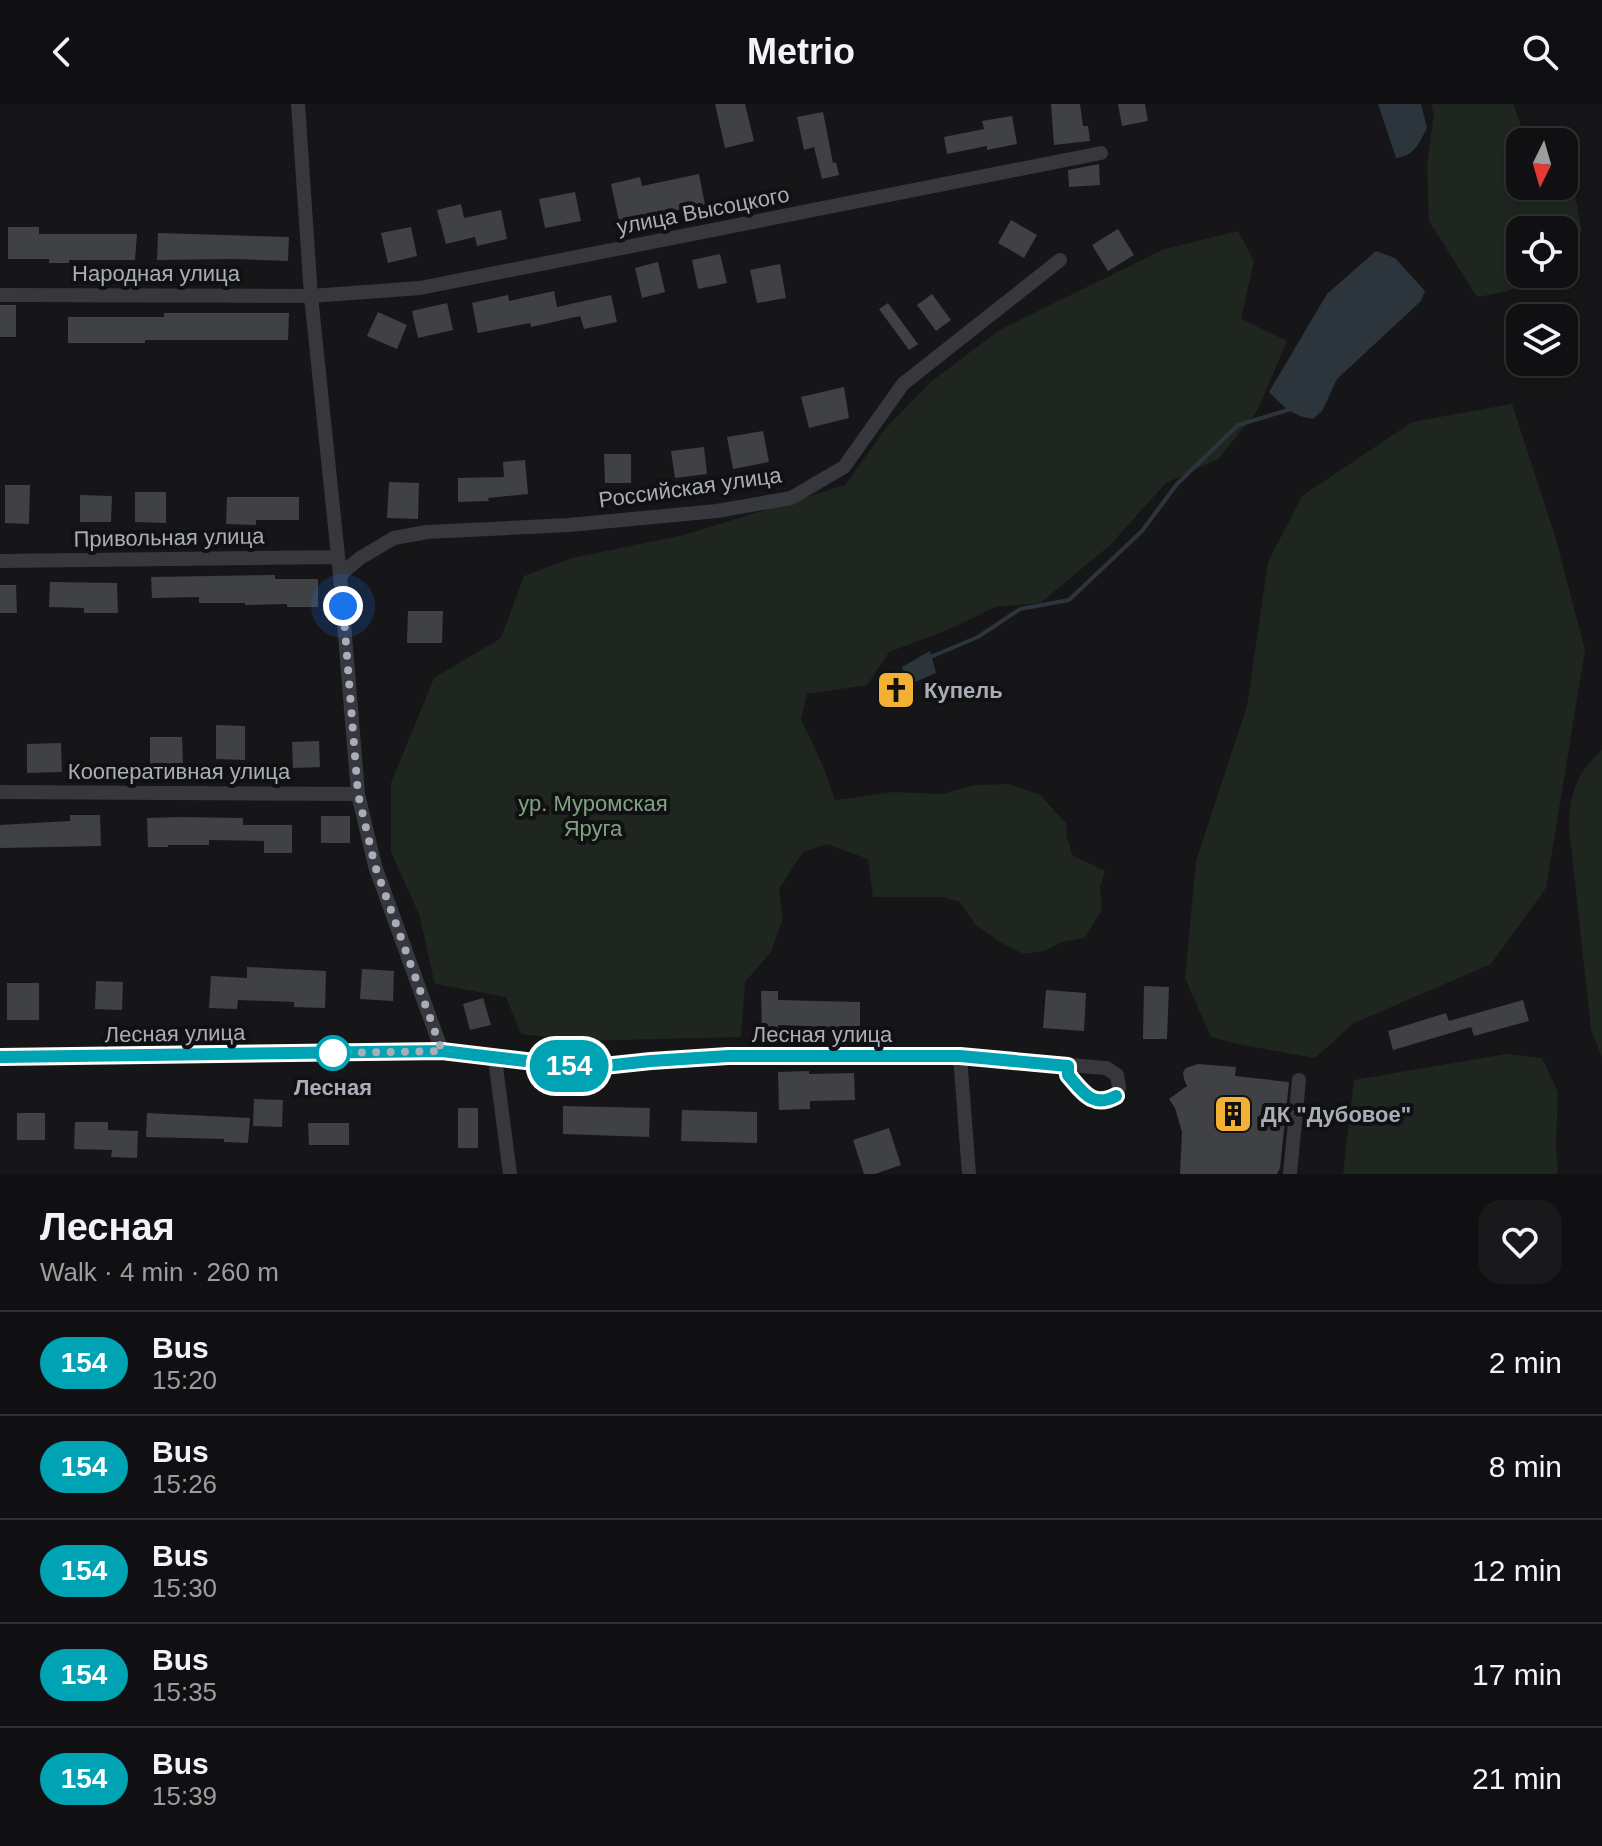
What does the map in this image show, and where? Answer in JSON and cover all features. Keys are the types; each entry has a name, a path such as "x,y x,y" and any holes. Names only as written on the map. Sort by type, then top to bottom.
{"street":[{"path":"298,104 311,296 340,575 358,794 375,866 442,1051"},
{"name":"улица Высоцкого","path":"311,296 420,288 1101,153"},
{"name":"Российская улица","path":"340,575 360,558 394,538 427,532 613,521 717,511 791,498 844,467 903,384 1060,260"},
{"name":"Народная улица","path":"0,295 311,296"},
{"name":"Привольная улица","path":"0,561 338,557"},
{"name":"Кооперативная улица","path":"0,792 358,794"},
{"name":"Лесная улица","path":"0,1057 442,1051 585,1068 728,1056 960,1056 1068,1066"},
{"path":"960,1056 969,1174"},
{"path":"495,1059 510,1174"},
{"path":"1290,1174 1299,1080"}],"green space":[{"path":"1431,104 1513,104 1522,128 1506,128 1506,200 1576,200 1582,232 1578,236 1578,216 1506,216 1506,288 1515,288 1477,297 1429,221 1427,165 1434,115"},
{"name":"ур. Муромская Яруга","path":"1238,231 1254,261 1241,319 1287,341 1257,411 1218,459 1166,483 1109,546 1040,603 995,607 952,628 889,652 867,685 807,694 801,719 835,800 893,792 942,794 975,785 1009,784 1040,795 1066,823 1072,855 1105,871 1100,887 1102,909 1085,938 1062,942 1045,951 1023,954 975,924 960,902 943,897 873,897 868,859 827,844 803,852 779,889 783,918 771,952 745,982 741,1037 579,1041 521,1034 506,997 435,984 419,914 391,852 391,783 434,678 501,638 524,576 572,558 684,535 845,485 886,428 932,381 998,331 1162,250"},
{"path":"1512,404 1555,536 1585,650 1546,888 1491,964 1354,1023 1315,1058 1211,1037 1185,978 1196,861 1247,706 1268,562 1302,496 1412,422"},
{"path":"1602,750 1602,1057 1591,1030 1569,826 1576,784"},
{"path":"1506,1054 1542,1058 1558,1092 1558,1174 1343,1174 1354,1080"}],"shaded area":[{"path":"1378,104 1421,104 1427,128 1416,148 1408,155 1396,158"},
{"path":"1376,251 1395,258 1425,291 1421,301 1337,379 1322,411 1313,419 1294,413 1269,392 1327,294"},
{"path":"930,651 936,673 908,685 902,667"}],"building":[{"path":"715,104 745,104 754,141 725,148"},
{"path":"1051,104 1080,104 1083,126 1088,126 1090,141 1054,145"},
{"path":"1118,104 1145,104 1148,121 1122,126"},
{"path":"823,112 833,163 836,162 839,175 822,179 814,147 804,150 797,117"},
{"path":"1012,116 1017,144 947,154 944,137 984,129 982,121"},
{"path":"1099,164 1100,185 1069,187 1068,170"},
{"path":"699,174 705,205 619,221 611,184 640,177 642,186"},
{"path":"575,192 581,221 545,228 539,199"},
{"path":"461,204 464,218 501,210 507,239 477,246 475,237 446,244 437,210"},
{"path":"1011,220 1037,235 1024,258 998,243"},
{"path":"8,227 39,227 39,234 137,234 135,260 49,263 49,259 8,259"},
{"path":"411,227 417,256 388,263 381,233"},
{"path":"1118,229 1134,255 1108,271 1092,245"},
{"path":"158,233 289,237 288,261 157,260"},
{"path":"720,254 727,283 698,289 692,260"},
{"path":"658,262 665,292 642,298 635,268"},
{"path":"780,264 786,298 757,303 750,270"},
{"path":"554,291 557,307 611,295 617,322 584,329 580,316 531,327 530,323 478,333 472,303 508,295 509,301"},
{"path":"932,294 951,320 936,331 917,305"},
{"path":"447,303 453,330 418,338 412,311"},
{"path":"888,303 918,344 909,350 879,309"},
{"path":"0,305 16,305 16,337 0,337"},
{"path":"378,312 407,325 397,349 367,336"},
{"path":"164,313 289,313 288,340 68,343 68,317 164,317"},
{"path":"844,387 849,418 809,428 801,397"},
{"path":"763,431 769,462 733,469 727,437"},
{"path":"704,447 707,474 675,478 671,451"},
{"path":"604,454 631,454 631,483 605,483"},
{"path":"525,460 528,494 488,498 489,501 458,502 458,478 504,477 503,462"},
{"path":"389,482 419,483 418,519 387,518"},
{"path":"5,485 30,485 29,524 5,523"},
{"path":"135,492 166,492 166,523 135,522"},
{"path":"80,495 112,496 111,522 80,522"},
{"path":"227,497 299,497 299,520 256,520 256,525 226,524"},
{"path":"275,575 275,579 318,579 318,607 199,603 199,597 152,598 151,577"},
{"path":"50,582 117,583 118,613 84,613 84,608 49,607"},
{"path":"0,585 16,585 17,613 0,613"},
{"path":"408,611 443,611 442,643 407,643"},
{"path":"216,725 245,726 245,760 216,759"},
{"path":"150,737 182,737 183,764 150,765"},
{"path":"319,741 320,767 293,768 292,742"},
{"path":"61,743 62,772 27,773 27,744"},
{"path":"70,815 100,815 101,846 0,848 0,825 70,821"},
{"path":"321,816 350,816 350,843 321,843"},
{"path":"147,818 243,818 243,825 292,825 292,853 264,853 264,841 209,840 209,845 148,847"},
{"path":"247,967 326,971 325,1008 294,1007 294,1002 238,1000 237,1009 209,1008 211,976 247,978"},
{"path":"362,969 394,971 393,1001 360,999"},
{"path":"96,981 123,982 122,1010 95,1009"},
{"path":"7,983 39,983 39,1020 7,1020"},
{"path":"1144,986 1169,987 1167,1039 1143,1039"},
{"path":"1046,990 1086,993 1084,1031 1043,1028"},
{"path":"761,991 778,991 778,1000 860,1002 860,1028 778,1025 778,1034 762,1034"},
{"path":"483,998 491,1025 470,1030 463,1004"},
{"path":"1523,1000 1529,1021 1474,1036 1471,1027 1393,1050 1388,1031 1446,1013 1449,1021"},
{"name":"ДК \"Дубовое\"","path":"1198,1064 1236,1067 1235,1076 1289,1082 1277,1174 1180,1174 1182,1132 1169,1099 1187,1086 1183,1072 1186,1068"},
{"path":"809,1071 809,1074 854,1073 855,1100 810,1101 810,1109 779,1110 778,1072"},
{"path":"254,1099 283,1100 282,1127 253,1126"},
{"path":"563,1106 650,1108 649,1137 563,1134"},
{"path":"458,1108 478,1108 478,1148 458,1148"},
{"path":"682,1110 757,1112 757,1143 681,1141"},
{"path":"17,1113 45,1113 45,1140 17,1140"},
{"path":"147,1113 250,1118 248,1143 224,1142 224,1139 146,1137"},
{"path":"75,1122 108,1122 108,1130 138,1131 137,1158 111,1157 112,1150 74,1149"},
{"path":"308,1123 349,1123 349,1145 309,1145"},
{"path":"889,1128 901,1165 875,1174 864,1174 853,1140"}],"waterway":[{"path":"928,658 978,637 1020,609 1069,600 1142,531 1177,484 1238,425 1288,410"}],"bus line":[{"name":"154","path":"0,1057 442,1051 585,1068 728,1056 960,1056 1068,1066 1068,1075 1088,1097 1107,1101 1116,1096"}],"place":[{"name":"Купель","path":"896,690"},
{"name":"Лесная","path":"333,1053"},
{"name":"ДК \"Дубовое\"","path":"1233,1114"}],"route":[{"path":"333,1053 442,1051 375,866 358,794 343,606"}]}
